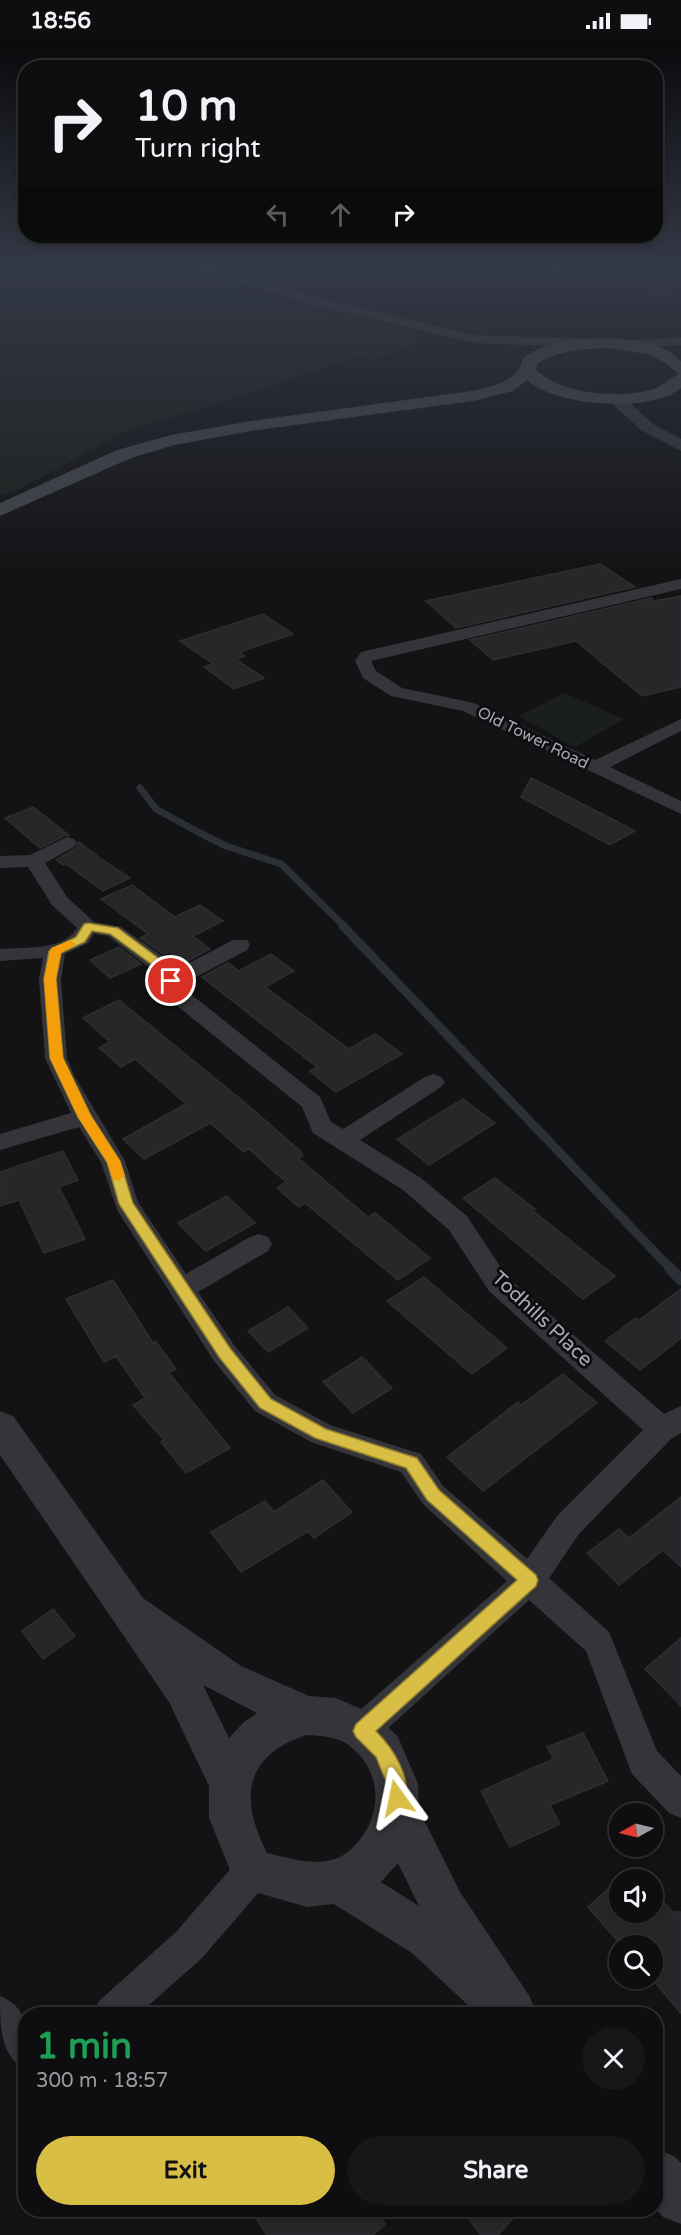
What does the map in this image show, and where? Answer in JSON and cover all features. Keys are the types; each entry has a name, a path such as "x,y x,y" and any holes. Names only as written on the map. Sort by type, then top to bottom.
{"main road":[{"path":"473,396 507,387 526,368"},
{"path":"530,368 540,382 556,389 591,396"},
{"path":"0,510 124,454 171,441 251,426 473,396 540,393 615,398 655,393 669,388 679,368"},
{"path":"655,393 681,397"}],"street":[{"path":"615,398 647,427 681,446"},
{"name":"Old Tower Road","path":"681,584 368,656 363,661 363,666 369,674 397,692 468,707 681,808"},
{"path":"594,768 681,724"},
{"path":"0,862 34,861 67,843"},
{"name":"Todhills Place","path":"34,861 59,901 88,927 114,931 164,968 178,995 312,1103 321,1127 411,1184 458,1223 498,1284 672,1424"},
{"path":"0,955 55,951 81,939 88,927"},
{"path":"171,981 240,945"},
{"path":"55,951 50,979 56,1058 85,1117 113,1161 126,1204 224,1353 265,1404 321,1434 411,1463 433,1495 597,1642 644,1762 681,1801"},
{"path":"342,1141 433,1082"},
{"path":"0,1142 85,1117"},
{"path":"182,1289 259,1244"},
{"path":"362,1731 530,1580 568,1525 672,1424"},
{"path":"0,1426 183,1688 229,1782"},
{"path":"128,1610 226,1679 307,1715 336,1718 362,1731 383,1751 397,1784 397,1813 384,1846 364,1868 338,1881 307,1885 253,1870 235,1836 227,1811 229,1782 247,1746 270,1727 307,1715"},
{"path":"397,1813 444,1908 508,2007"},
{"path":"120,2007 189,1945 253,1870"},
{"path":"338,1881 428,1937 504,2007"},
{"path":"0,2015 18,2040"},
{"path":"663,2181 681,2199"}],"shaded area":[{"path":"0,368 322,368 257,391 126,431 20,489 0,496"},
{"path":"564,693 624,719 575,747 519,716"}],"building":[{"path":"600,564 635,587 456,628 426,601"},
{"path":"681,596 681,687 642,696 576,641 493,660 470,640 651,598 654,601"},
{"path":"263,614 293,634 240,652 245,656 236,659 264,678 234,689 204,667 213,664 180,641"},
{"path":"531,778 635,831 610,845 521,797"},
{"path":"33,807 70,836 66,835 40,848 5,818"},
{"path":"79,842 130,878 103,891 66,864 63,865 56,860 75,849"},
{"path":"132,885 175,917 200,905 223,921 193,936 210,949 184,963 169,952 163,954 140,938 148,934 101,899"},
{"path":"119,947 141,964 110,978 90,960"},
{"path":"271,954 294,971 265,987 349,1049 375,1034 402,1054 336,1092 310,1071 317,1067 202,977 228,963 239,971"},
{"path":"119,1000 250,1107 299,1150 303,1156 298,1158 368,1217 375,1213 430,1258 398,1280 305,1203 299,1207 277,1188 286,1182 249,1149 244,1152 210,1123 144,1159 123,1139 186,1104 135,1059 121,1067 99,1048 110,1042 83,1018"},
{"path":"463,1099 495,1123 429,1165 397,1139"},
{"path":"63,1151 78,1180 59,1187 85,1239 44,1253 19,1200 0,1206 0,1172"},
{"path":"495,1178 615,1276 583,1299 463,1198"},
{"path":"227,1196 255,1223 206,1251 178,1223"},
{"path":"424,1277 507,1348 472,1374 387,1301"},
{"path":"113,1280 153,1343 156,1342 176,1369 169,1373 230,1448 186,1473 161,1442 164,1440 133,1405 145,1398 116,1356 104,1362 66,1299"},
{"path":"681,1289 681,1338 640,1370 605,1341 636,1318 639,1320"},
{"path":"288,1307 308,1328 268,1352 248,1331"},
{"path":"362,1357 392,1388 353,1413 323,1382"},
{"path":"563,1374 597,1403 483,1491 447,1457 518,1402 521,1405"},
{"path":"323,1480 352,1512 314,1538 308,1531 241,1572 211,1532 265,1501 274,1512"},
{"path":"681,1497 681,1567 663,1550 619,1585 587,1553 619,1529 629,1538"},
{"path":"53,1609 75,1636 43,1659 22,1631"},
{"path":"681,1638 681,1706 645,1669"},
{"path":"583,1733 608,1781 550,1805 560,1824 510,1847 481,1791 553,1759 547,1747"},
{"path":"609,1888 609,1923 663,1923 663,1902 673,1912 681,1912 681,2013 660,1989 663,1989 663,1935 612,1935 588,1907"},
{"path":"255,2217 380,2217 385,2224 373,2235 267,2235"},
{"path":"467,2217 515,2217 498,2235 481,2235"}],"waterway":[{"path":"140,788 156,809 198,832 226,846 281,864 345,927"},
{"path":"343,926 670,1268"},
{"path":"669,1267 681,1280"}],"slow traffic":[{"path":"70,944 55,951 50,979 56,1058 63,1077 113,1161 118,1176"}],"route":[{"path":"171,981 164,968 114,931 88,927 81,939 55,951 50,979 56,1058 63,1077 85,1117 113,1161 126,1204 224,1353 265,1404 321,1434 411,1463 433,1495 530,1580 446,1653 362,1731 383,1751 397,1784 397,1798"}]}
